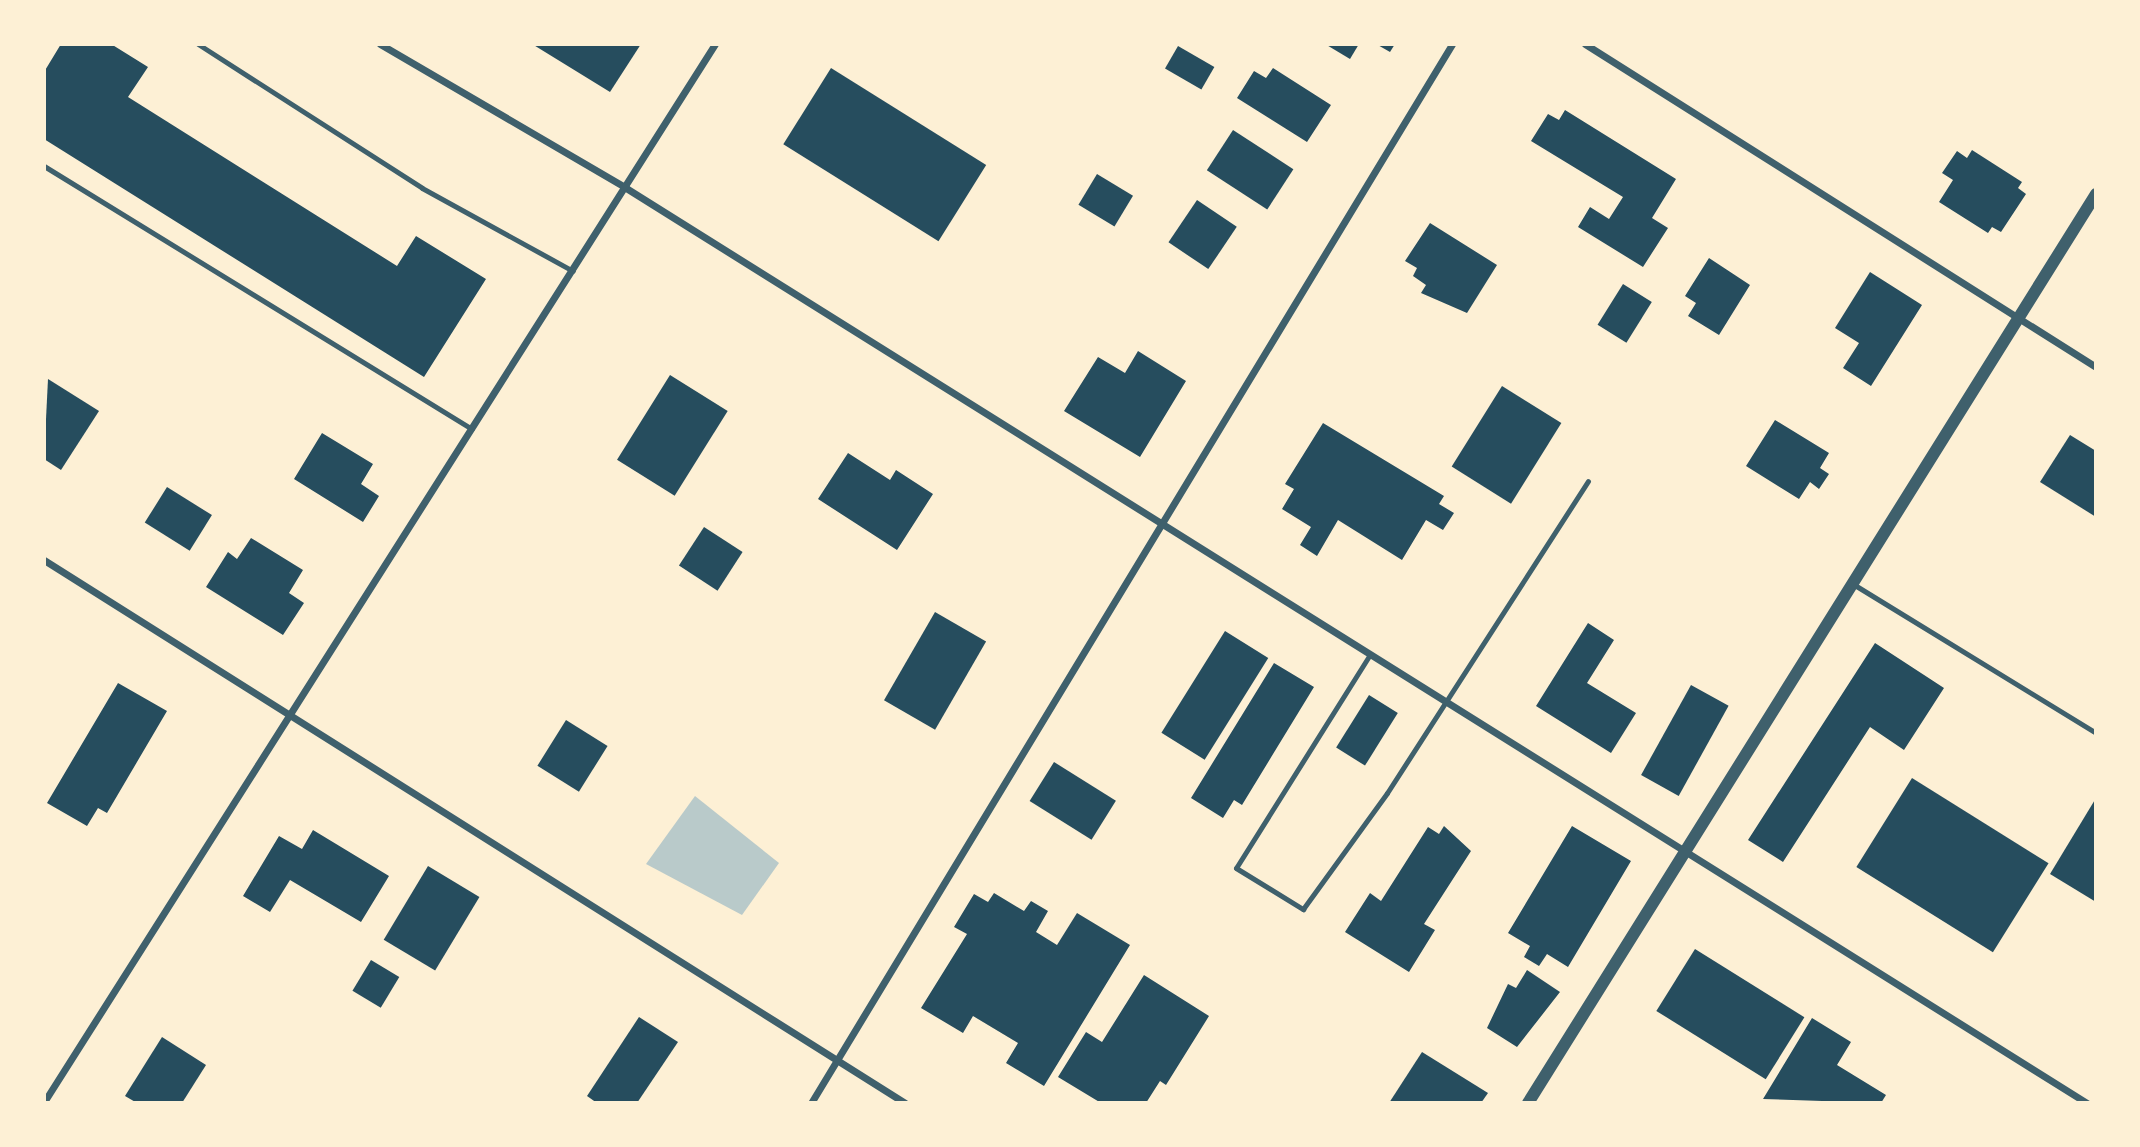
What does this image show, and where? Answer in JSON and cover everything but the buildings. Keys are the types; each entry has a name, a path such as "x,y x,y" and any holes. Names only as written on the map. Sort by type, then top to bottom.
{"street":[{"path":"380,44 626,188 1444,704 2087,1103"},
{"path":"44,1102 715,44"},
{"path":"811,1103 839,1062 1158,524 1452,44"},
{"path":"1585,44 2096,367"},
{"path":"1528,1103 2096,194"},
{"path":"44,560 905,1103"}],"lane":[{"path":"198,44 422,188 573,271"},
{"path":"44,166 472,429"},
{"path":"1368,656 1236,868 1303,909 1444,704 1588,481"},
{"path":"1853,583 2096,733"}],"shaded area":[{"path":"695,796 779,863 742,915 646,864"}]}
